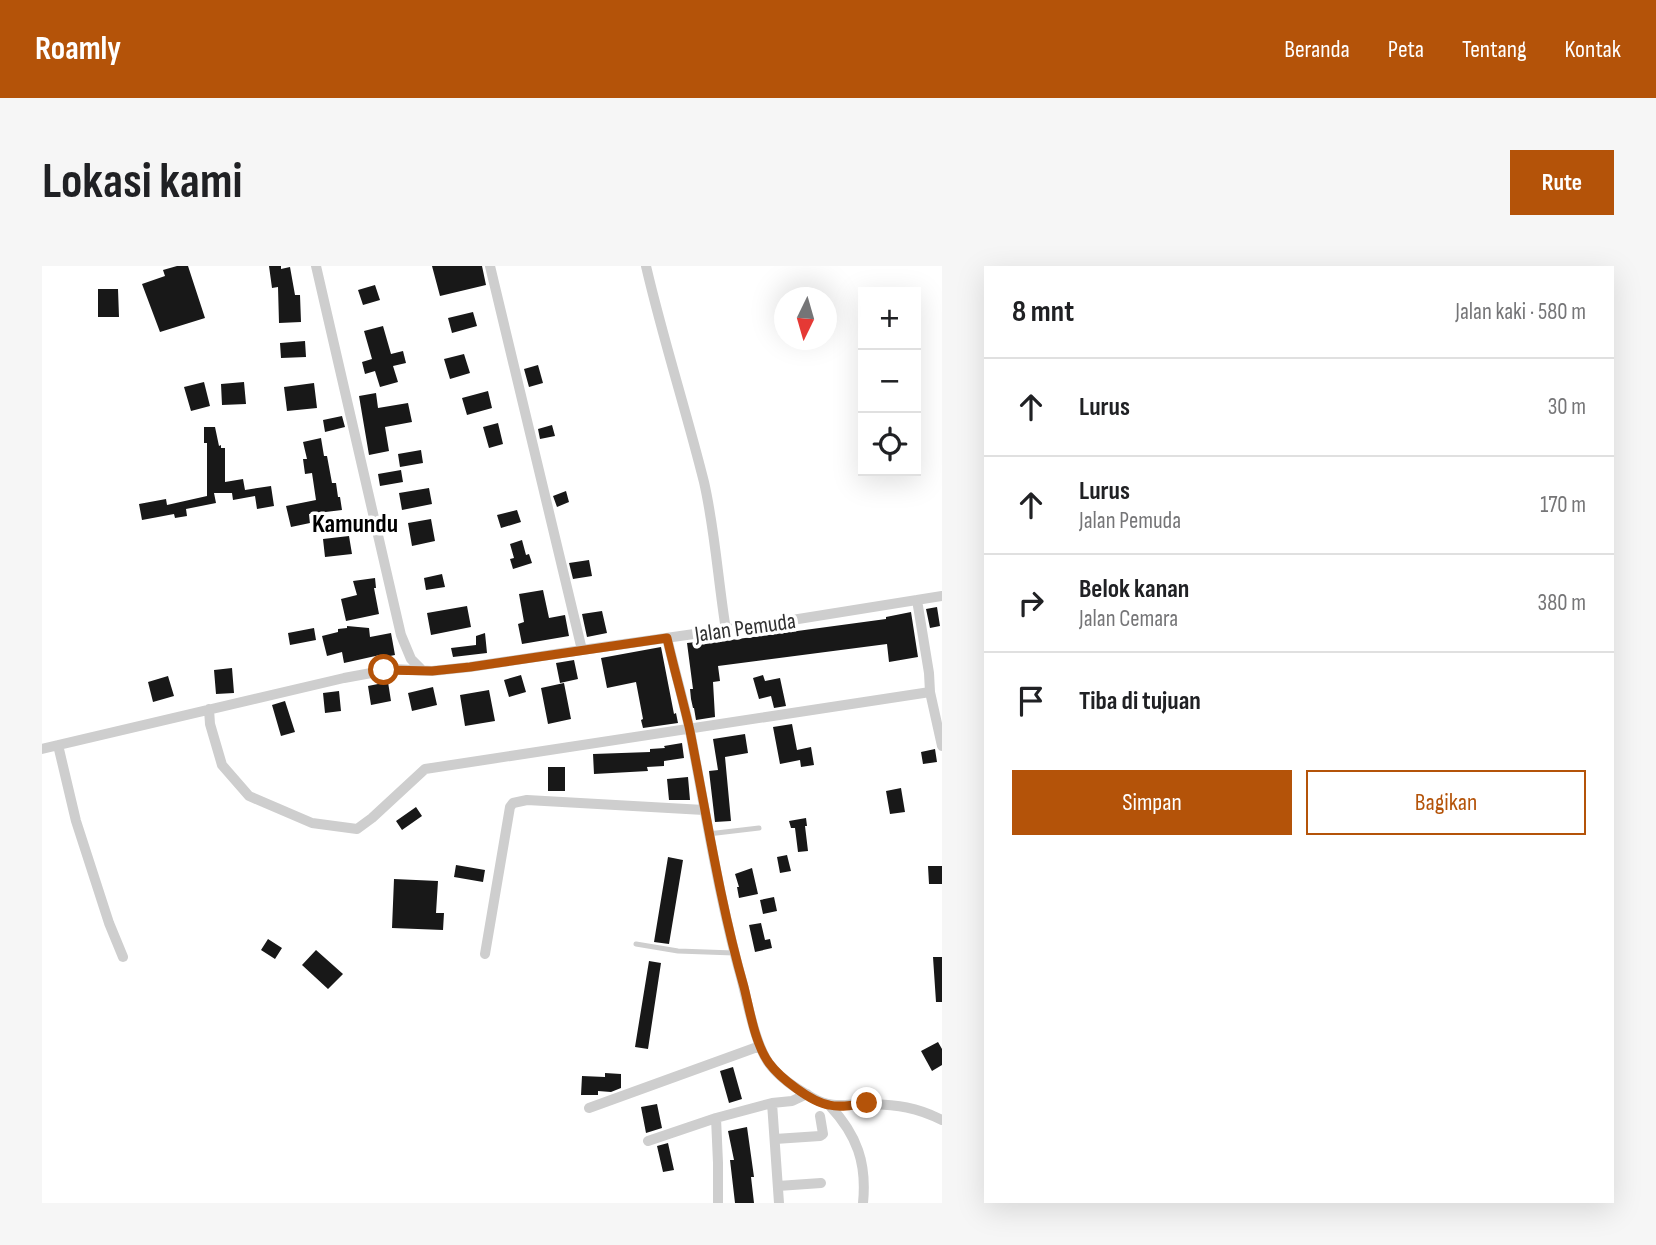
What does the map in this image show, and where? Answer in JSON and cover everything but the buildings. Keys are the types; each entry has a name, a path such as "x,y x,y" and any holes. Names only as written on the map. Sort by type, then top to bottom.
{"street":[{"path":"316,266 401,635 411,659 422,670"},
{"path":"490,266 582,650"},
{"path":"646,266 660,327 704,483 726,629"},
{"name":"Jalan Pemuda","path":"42,749 393,669 440,670 470,667 942,596"},
{"path":"917,600 930,692 942,746"},
{"path":"667,638 689,729 734,953 760,1045 768,1063 782,1078 830,1105 844,1121 863,1164 863,1203"},
{"path":"209,709 210,724 222,765 249,796 312,823 357,829 425,769 930,692"},
{"path":"58,745 76,821 109,923 123,957"},
{"path":"485,954 510,807 513,803 527,800 704,810"},
{"path":"589,1108 760,1045"},
{"path":"648,1141 716,1118 772,1103 792,1101 807,1094"},
{"path":"772,1103 779,1203"},
{"path":"830,1105 867,1103 908,1106 942,1120"},
{"path":"775,1139 820,1136 823,1134 820,1116"},
{"path":"716,1118 718,1203"},
{"path":"778,1186 821,1183"}],"lane":[{"path":"708,834 759,828"},
{"path":"636,944 678,951 734,953"}],"district":[{"name":"Kamundu","path":"355,523"}],"route":[{"path":"384,670 432,671 470,667 667,638 689,729 734,953 760,1045 768,1063 782,1078 823,1104 838,1106 867,1103"}]}
